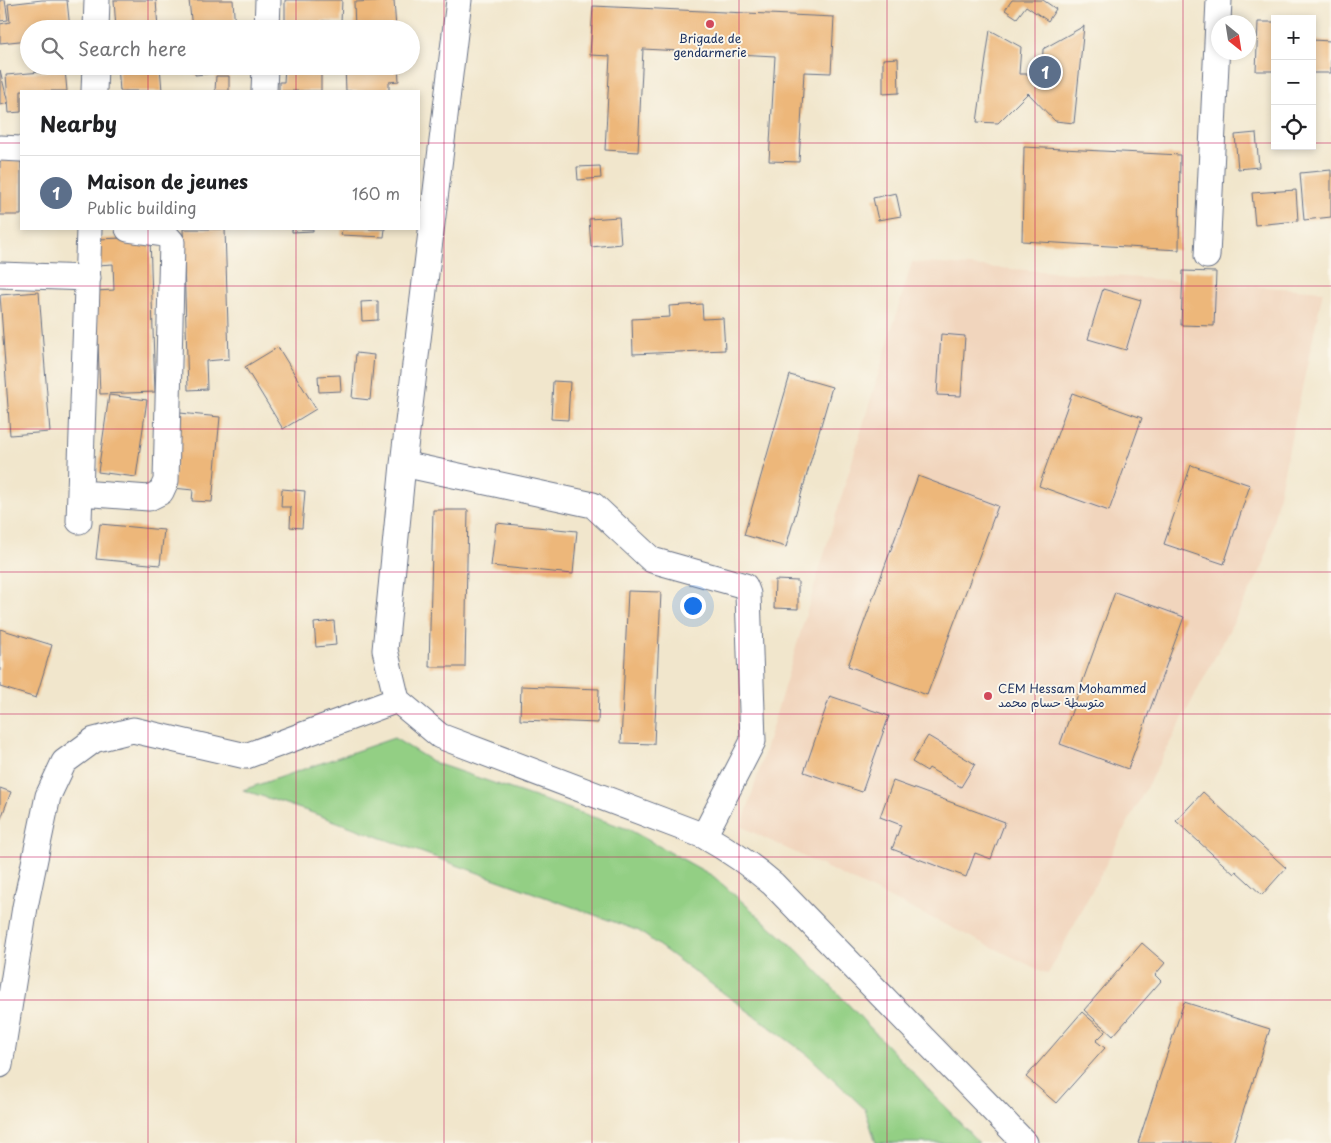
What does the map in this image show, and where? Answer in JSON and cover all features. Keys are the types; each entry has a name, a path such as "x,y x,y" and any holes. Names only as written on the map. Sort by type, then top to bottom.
{"street":[{"path":"96,20 97,0"},
{"path":"267,20 268,0"},
{"path":"459,0 403,464 385,650 397,700 440,736 704,836 730,850 756,869 772,884 1025,1143"},
{"path":"1207,256 1219,0"},
{"path":"94,90 95,75"},
{"path":"264,90 265,75"},
{"path":"0,148 20,149"},
{"path":"79,521 89,230"},
{"path":"80,493 143,498 155,496 164,487 166,481 172,246 170,232 136,230"},
{"path":"0,275 88,278"},
{"path":"403,464 593,505 652,560 745,586 748,594 753,741 704,836"},
{"path":"0,1064 25,907 48,796 64,762 94,740 133,730 246,756 397,700"}],"shaded area":[{"name":"CEM Hessam Mohammed متوسطة حسام محمد","path":"912,262 1323,291 1264,564 1048,974 742,827"}],"green space":[{"path":"394,738 435,763 628,829 713,876 798,951 979,1143 876,1143 865,1109 808,1055 639,931 310,812 243,790"}],"building":[{"path":"0,0 5,0 8,20 0,21"},
{"path":"42,0 67,0 69,20 20,20 20,41 0,43 0,24 10,22 8,4"},
{"path":"114,0 156,0 157,20 115,20"},
{"path":"189,0 233,0 234,20 191,20"},
{"path":"285,0 342,0 341,20 285,20"},
{"path":"394,0 395,20 355,20 354,2"},
{"path":"1012,0 1043,0 1056,9 1048,21 1026,6 1017,18 1005,10"},
{"path":"593,6 834,17 831,73 804,72 799,162 769,161 775,56 643,49 638,152 605,150 610,56 590,55"},
{"path":"1258,22 1271,22 1271,71 1256,71"},
{"path":"1084,26 1074,123 1055,121 1028,93 998,123 977,122 990,30 1021,47 1019,74 1042,74 1043,49"},
{"path":"1316,40 1331,41 1331,73 1316,73"},
{"path":"898,58 899,93 883,94 883,59"},
{"path":"0,70 8,103 0,105"},
{"path":"6,75 65,75 67,90 20,90 20,112 9,113"},
{"path":"119,75 161,75 162,90 120,90"},
{"path":"284,75 321,75 321,90 279,90 279,82 284,82"},
{"path":"345,75 399,75 399,81 389,82 389,90 346,90"},
{"path":"216,76 229,76 229,90 215,90"},
{"path":"1256,133 1259,167 1238,169 1235,135"},
{"path":"1024,147 1180,155 1179,250 1022,241"},
{"path":"0,160 20,161 20,215 0,215"},
{"path":"600,166 601,178 578,180 577,167"},
{"path":"1331,170 1331,217 1304,220 1300,173"},
{"path":"1296,190 1298,221 1255,225 1252,193"},
{"path":"896,193 901,216 878,220 873,198"},
{"path":"619,217 621,244 591,247 589,219"},
{"path":"183,230 225,230 229,359 206,361 207,389 188,390"},
{"path":"292,230 313,230 313,231 292,232"},
{"path":"342,230 385,230 384,237 341,235"},
{"path":"150,237 155,392 100,394 96,291 114,290 113,264 97,265 97,239"},
{"path":"1183,271 1216,272 1214,326 1181,325"},
{"path":"1103,289 1141,300 1126,350 1088,339"},
{"path":"39,292 50,432 10,435 0,295"},
{"path":"378,301 378,320 362,321 361,302"},
{"path":"702,304 703,319 723,318 725,350 633,354 632,319 670,317 669,306"},
{"path":"941,334 965,336 961,396 937,395"},
{"path":"278,347 316,409 283,429 245,367"},
{"path":"356,353 374,355 370,400 352,398"},
{"path":"340,375 341,391 319,392 318,376"},
{"path":"790,375 832,387 786,547 744,535"},
{"path":"553,381 570,382 568,420 551,419"},
{"path":"1072,393 1142,418 1109,511 1039,486"},
{"path":"109,395 147,400 136,477 98,472"},
{"path":"180,413 220,417 212,502 192,501 193,490 173,488"},
{"path":"1191,465 1250,485 1224,564 1164,544"},
{"path":"918,476 998,506 927,695 848,666"},
{"path":"282,489 305,491 302,528 290,527 291,507 281,507"},
{"path":"433,510 468,510 465,667 429,667"},
{"path":"496,523 577,531 573,574 491,566"},
{"path":"100,524 164,530 160,565 96,559"},
{"path":"775,580 798,581 798,609 774,608"},
{"path":"628,591 661,592 654,744 621,743"},
{"path":"1115,592 1184,617 1128,769 1060,744"},
{"path":"334,621 336,645 316,647 314,623"},
{"path":"0,629 52,645 36,698 0,687"},
{"path":"521,686 599,689 598,723 520,720"},
{"path":"830,696 889,716 862,792 804,772"},
{"path":"928,736 975,764 961,787 929,768 927,771 912,762"},
{"path":"893,781 1005,822 991,859 975,853 966,877 892,849 901,825 880,817"},
{"path":"0,788 11,792 0,821"},
{"path":"1203,792 1286,868 1262,895 1236,871 1234,874 1176,821"},
{"path":"1142,943 1165,963 1155,975 1161,981 1113,1036 1084,1010"},
{"path":"1184,1002 1270,1029 1233,1143 1138,1143"},
{"path":"1082,1012 1105,1032 1096,1041 1105,1048 1056,1103 1026,1077"}],"place":[{"name":"Brigade de gendarmerie","path":"710,24"},
{"name":"Maison de jeunes","path":"1045,72"},
{"name":"CEM Hessam Mohammed متوسطة حسام محمد","path":"988,696"}]}
